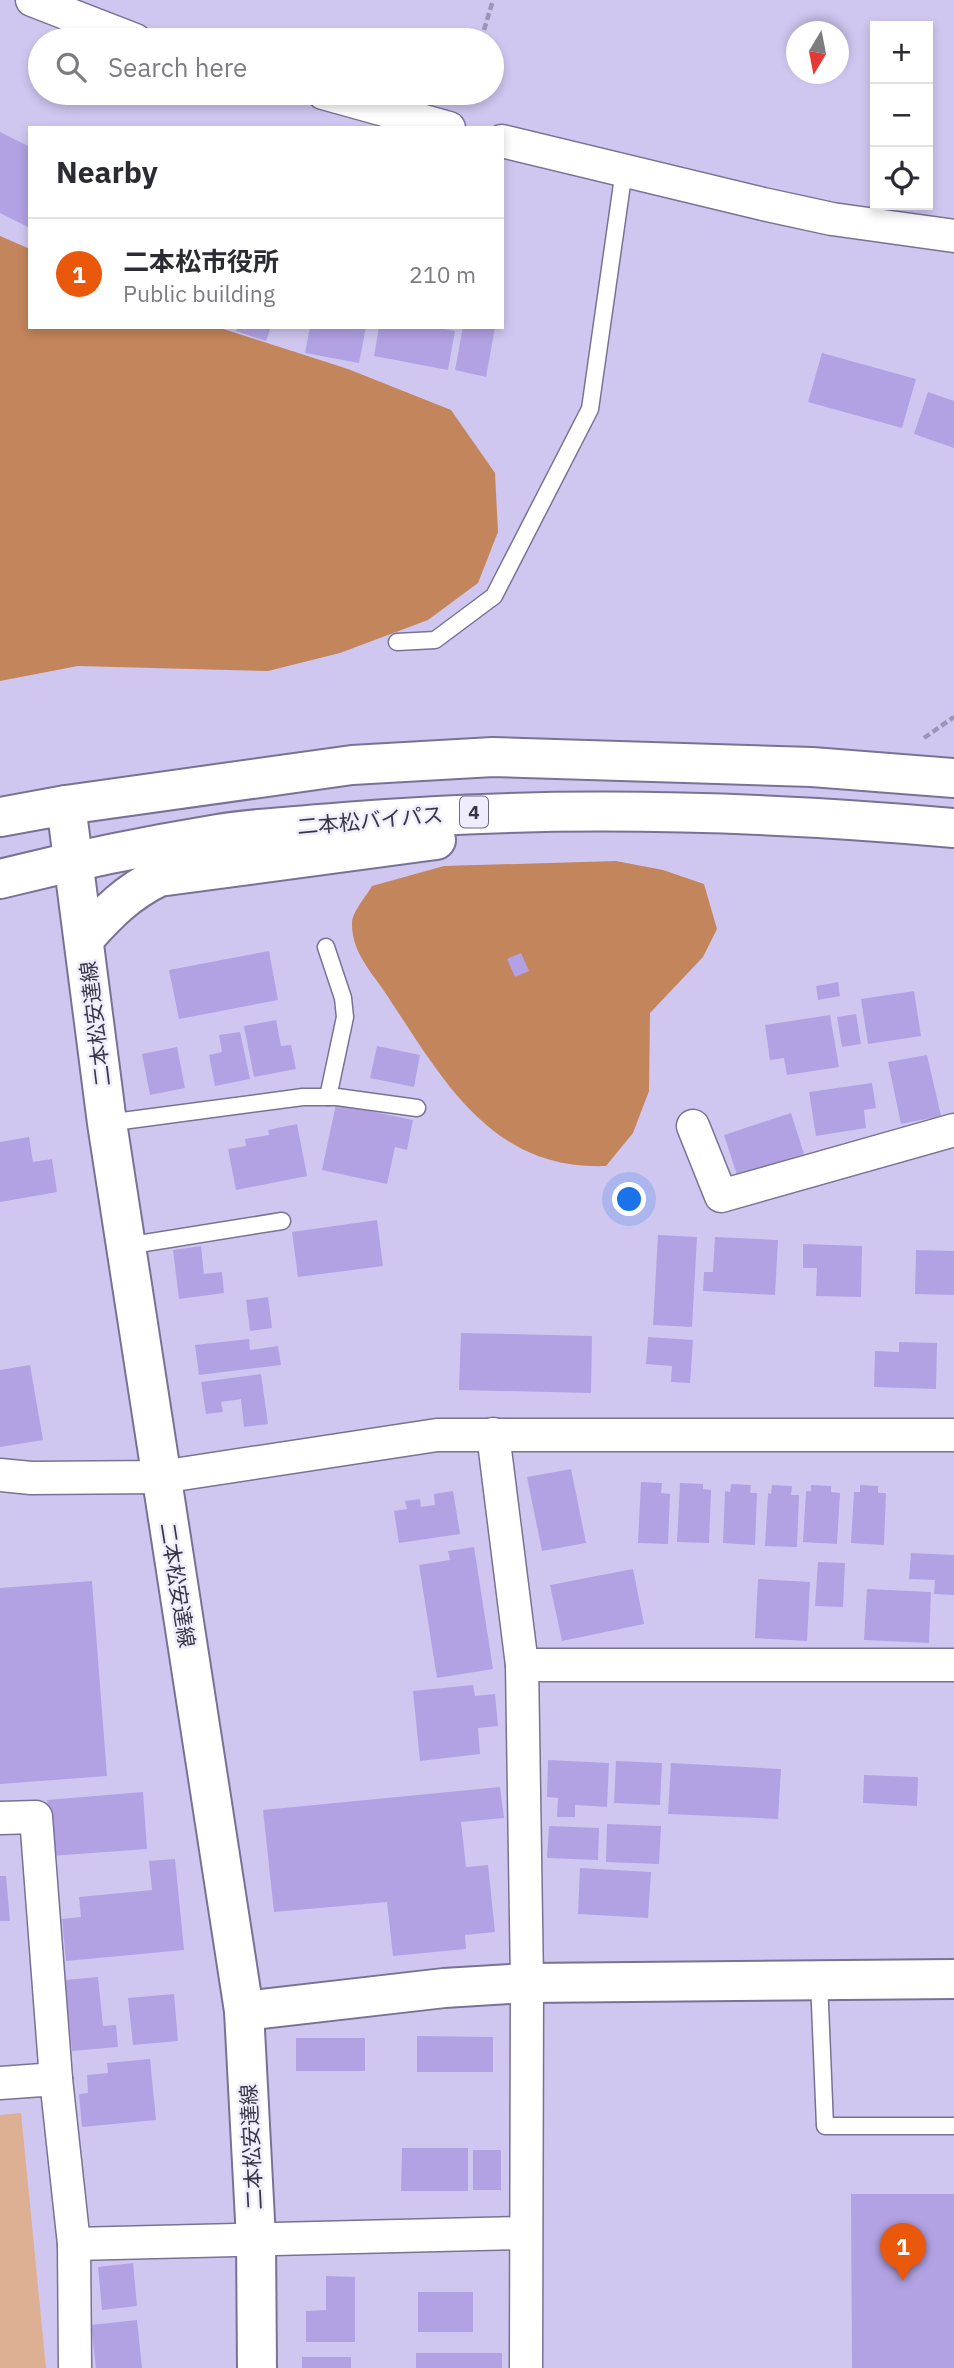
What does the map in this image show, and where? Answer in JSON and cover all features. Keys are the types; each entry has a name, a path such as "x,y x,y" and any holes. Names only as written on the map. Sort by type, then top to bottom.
{"main road":[{"path":"0,817 66,805 352,765 493,757 812,767 954,778"},
{"name":"二本松安達線","path":"66,805 107,1123 244,2011 256,2239 257,2368"},
{"name":"二本松バイパス","path":"0,879 74,861 221,834 459,812 571,812 869,821 954,828"},
{"path":"85,938 111,908 137,887 159,877 513,830 571,812"},
{"path":"244,2011 444,1988 527,1983 954,1979"}],"street":[{"path":"32,0 104,28"},
{"path":"366,105 442,126"},
{"path":"504,141 832,219 954,236"},
{"path":"693,1126 721,1196 954,1130"},
{"path":"493,1434 522,1665 527,1983 524,2233 526,2368"},
{"path":"0,1475 31,1478 161,1477 438,1435 954,1435"},
{"path":"522,1665 954,1665"},
{"path":"0,1818 36,1817 56,2079 74,2245 75,2368"},
{"path":"0,2083 56,2079"},
{"path":"74,2245 524,2233"}],"lane":[{"path":"397,642 435,640 494,596 590,409 624,170"},
{"path":"326,947 344,998 345,1017 328,1097"},
{"path":"107,1123 303,1097 328,1097 417,1108"},
{"path":"126,1246 282,1221"},
{"path":"819,1980 825,2126 954,2126"}],"path":[{"path":"485,28 493,0"}],"shaded area":[{"path":"0,236 28,248 28,329 223,329 348,369 451,410 495,473 498,532 478,583 428,620 340,653 268,671 78,666 0,681"},
{"path":"616,861 663,870 704,884 717,929 703,957 650,1013 649,1091 633,1133 606,1166 566,1163 531,1153 501,1136 475,1114 451,1088 364,962 355,943 352,922 357,908 372,886 444,866"},
{"path":"21,2113 46,2368 0,2368 0,2115"}],"building":[{"path":"0,132 28,146 28,227 0,213"},
{"path":"237,329 270,329 266,341 236,331"},
{"path":"310,329 366,329 359,363 305,353"},
{"path":"379,329 455,331 448,370 374,356"},
{"path":"463,329 495,329 486,377 455,370"},
{"path":"822,353 916,379 902,428 808,402"},
{"path":"928,392 954,401 954,448 914,434"},
{"path":"269,951 278,1000 179,1019 169,970"},
{"path":"521,953 529,971 515,977 507,959"},
{"path":"838,982 840,996 818,1000 816,986"},
{"path":"914,991 921,1036 868,1044 861,999"},
{"path":"856,1014 861,1044 842,1047 837,1017"},
{"path":"830,1015 839,1067 787,1075 784,1058 770,1060 765,1025"},
{"path":"276,1020 281,1046 291,1045 296,1069 254,1077 244,1026"},
{"path":"240,1032 250,1079 215,1086 209,1055 222,1052 219,1035"},
{"path":"377,1046 420,1055 414,1087 370,1078"},
{"path":"177,1047 185,1088 150,1095 142,1054"},
{"path":"927,1055 941,1116 901,1124 888,1062"},
{"path":"872,1083 876,1108 864,1110 866,1128 816,1136 809,1092"},
{"path":"336,1104 413,1120 407,1150 395,1147 387,1184 322,1170"},
{"path":"791,1113 804,1154 737,1175 724,1135"},
{"path":"297,1124 307,1176 236,1190 228,1149 246,1146 245,1139 269,1135 268,1130"},
{"path":"29,1137 33,1162 52,1159 57,1192 0,1202 0,1142"},
{"path":"377,1220 383,1266 298,1277 292,1232"},
{"path":"658,1235 697,1237 692,1327 653,1325"},
{"path":"715,1237 778,1240 775,1295 703,1291 704,1272 713,1272"},
{"path":"803,1244 862,1246 861,1297 816,1296 817,1268 803,1268"},
{"path":"201,1246 204,1274 222,1272 224,1293 179,1299 173,1250"},
{"path":"916,1250 954,1251 954,1295 915,1294"},
{"path":"268,1297 272,1328 250,1331 246,1300"},
{"path":"461,1333 592,1336 591,1393 459,1390"},
{"path":"648,1337 693,1340 690,1383 671,1382 672,1366 646,1364"},
{"path":"249,1339 250,1350 278,1346 281,1365 199,1375 195,1345"},
{"path":"899,1342 937,1343 936,1389 874,1387 875,1351 899,1352"},
{"path":"30,1365 43,1440 0,1447 0,1370"},
{"path":"261,1374 268,1424 244,1427 241,1399 221,1402 223,1412 206,1414 201,1382"},
{"path":"571,1469 586,1543 542,1551 527,1477"},
{"path":"641,1482 662,1483 661,1493 670,1494 668,1544 638,1543"},
{"path":"680,1483 703,1484 703,1489 711,1490 709,1543 677,1542"},
{"path":"731,1484 751,1485 750,1493 757,1493 755,1545 723,1543 725,1491 730,1492"},
{"path":"772,1485 792,1486 791,1495 799,1495 797,1547 765,1546 768,1493 771,1494"},
{"path":"811,1485 831,1486 831,1492 840,1493 837,1544 803,1542 806,1491 811,1491"},
{"path":"860,1485 878,1486 878,1493 886,1493 884,1545 851,1543 854,1492 860,1492"},
{"path":"453,1491 460,1534 399,1543 394,1511 407,1509 405,1501 420,1499 421,1507 435,1505 434,1494"},
{"path":"474,1547 493,1669 437,1678 419,1565 450,1560 448,1551"},
{"path":"911,1553 954,1555 954,1595 934,1594 935,1580 909,1579"},
{"path":"818,1562 845,1563 843,1607 815,1606"},
{"path":"633,1569 644,1624 562,1641 550,1585"},
{"path":"758,1579 810,1582 807,1641 755,1638"},
{"path":"92,1581 107,1776 0,1784 0,1588"},
{"path":"867,1589 931,1592 929,1643 864,1640"},
{"path":"473,1685 475,1696 495,1694 498,1726 478,1728 480,1754 420,1761 413,1691"},
{"path":"548,1760 609,1763 607,1807 575,1805 575,1817 557,1817 558,1798 547,1797"},
{"path":"616,1761 662,1763 660,1805 614,1803"},
{"path":"671,1763 781,1769 778,1819 668,1814"},
{"path":"864,1775 918,1777 917,1806 863,1803"},
{"path":"500,1787 504,1818 461,1822 466,1867 488,1865 495,1932 465,1935 466,1949 393,1956 387,1902 274,1912 263,1810"},
{"path":"143,1792 147,1849 51,1856 47,1800"},
{"path":"607,1824 661,1826 659,1864 606,1862"},
{"path":"549,1826 599,1828 598,1860 547,1858"},
{"path":"175,1859 184,1950 66,1961 62,1919 81,1917 79,1897 152,1890 149,1861"},
{"path":"580,1868 651,1872 648,1918 578,1914"},
{"path":"0,1876 6,1876 10,1921 0,1921"},
{"path":"98,1977 103,2026 116,2025 118,2047 72,2051 65,1980"},
{"path":"174,1994 178,2041 133,2045 128,1998"},
{"path":"417,2036 493,2037 493,2072 417,2072"},
{"path":"296,2038 365,2038 365,2071 296,2071"},
{"path":"150,2059 156,2120 82,2127 79,2094 88,2093 87,2075 108,2073 107,2063"},
{"path":"402,2148 468,2148 468,2191 401,2191"},
{"path":"473,2150 501,2150 501,2190 473,2190"},
{"path":"851,2194 954,2194 954,2368 852,2368"},
{"path":"133,2263 137,2306 102,2310 98,2267"},
{"path":"326,2276 355,2277 355,2342 306,2342 306,2311 326,2310"},
{"path":"418,2292 473,2292 473,2332 418,2332"},
{"path":"137,2320 142,2368 96,2368 91,2325"},
{"path":"416,2353 502,2353 502,2368 416,2368"},
{"path":"302,2357 351,2357 351,2368 302,2368"}],"place":[{"name":"二本松市役所","path":"903,2281"}]}
